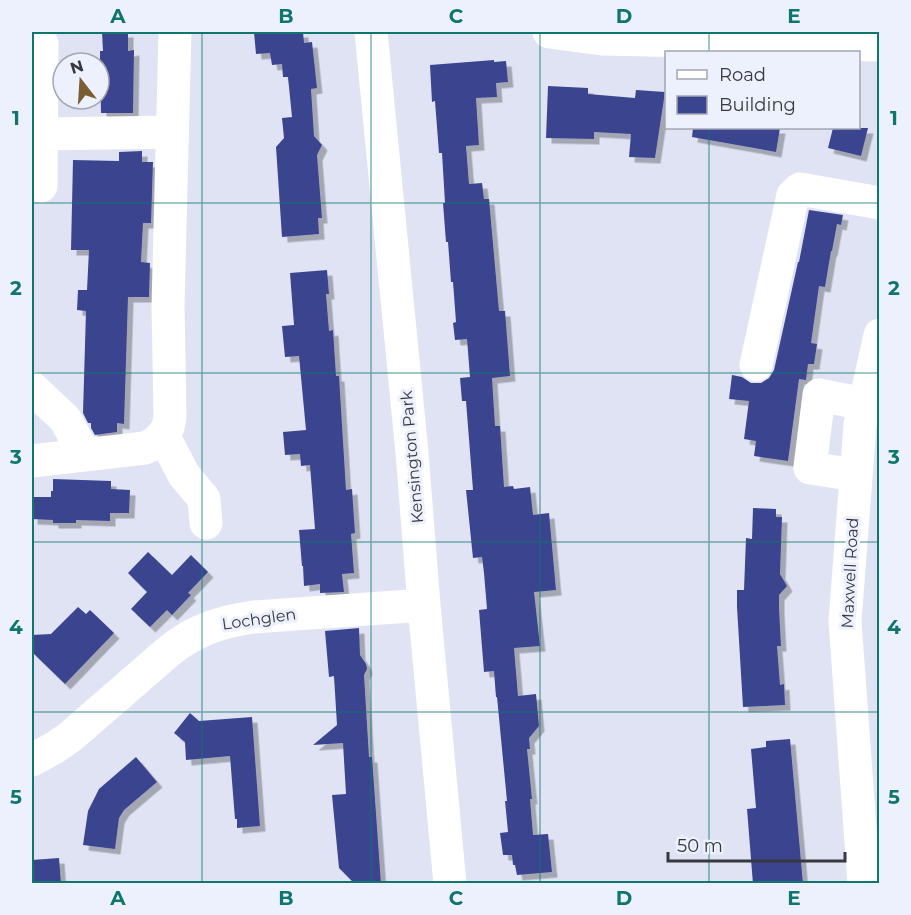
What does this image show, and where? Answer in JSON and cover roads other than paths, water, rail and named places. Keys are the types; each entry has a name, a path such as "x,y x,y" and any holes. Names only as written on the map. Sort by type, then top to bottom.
{"street":[{"path":"32,461 145,448 155,443 168,427 171,406 168,306 175,32"},
{"name":"Kensington Park","path":"371,32 412,453 450,884"},
{"path":"549,32 879,45"},
{"path":"41,186 42,44"},
{"path":"42,135 172,132"},
{"path":"756,365 793,195 800,189 879,203"},
{"name":"Maxwell Road","path":"864,884 868,800 845,621 856,475 868,418 879,336"},
{"path":"32,388 66,419 85,455"},
{"path":"856,475 810,468 819,395 868,418"},
{"path":"163,435 184,475 204,499 206,524"},
{"name":"Lochglen","path":"32,760 70,737 181,641 200,631 234,620 253,617 424,605"}]}
